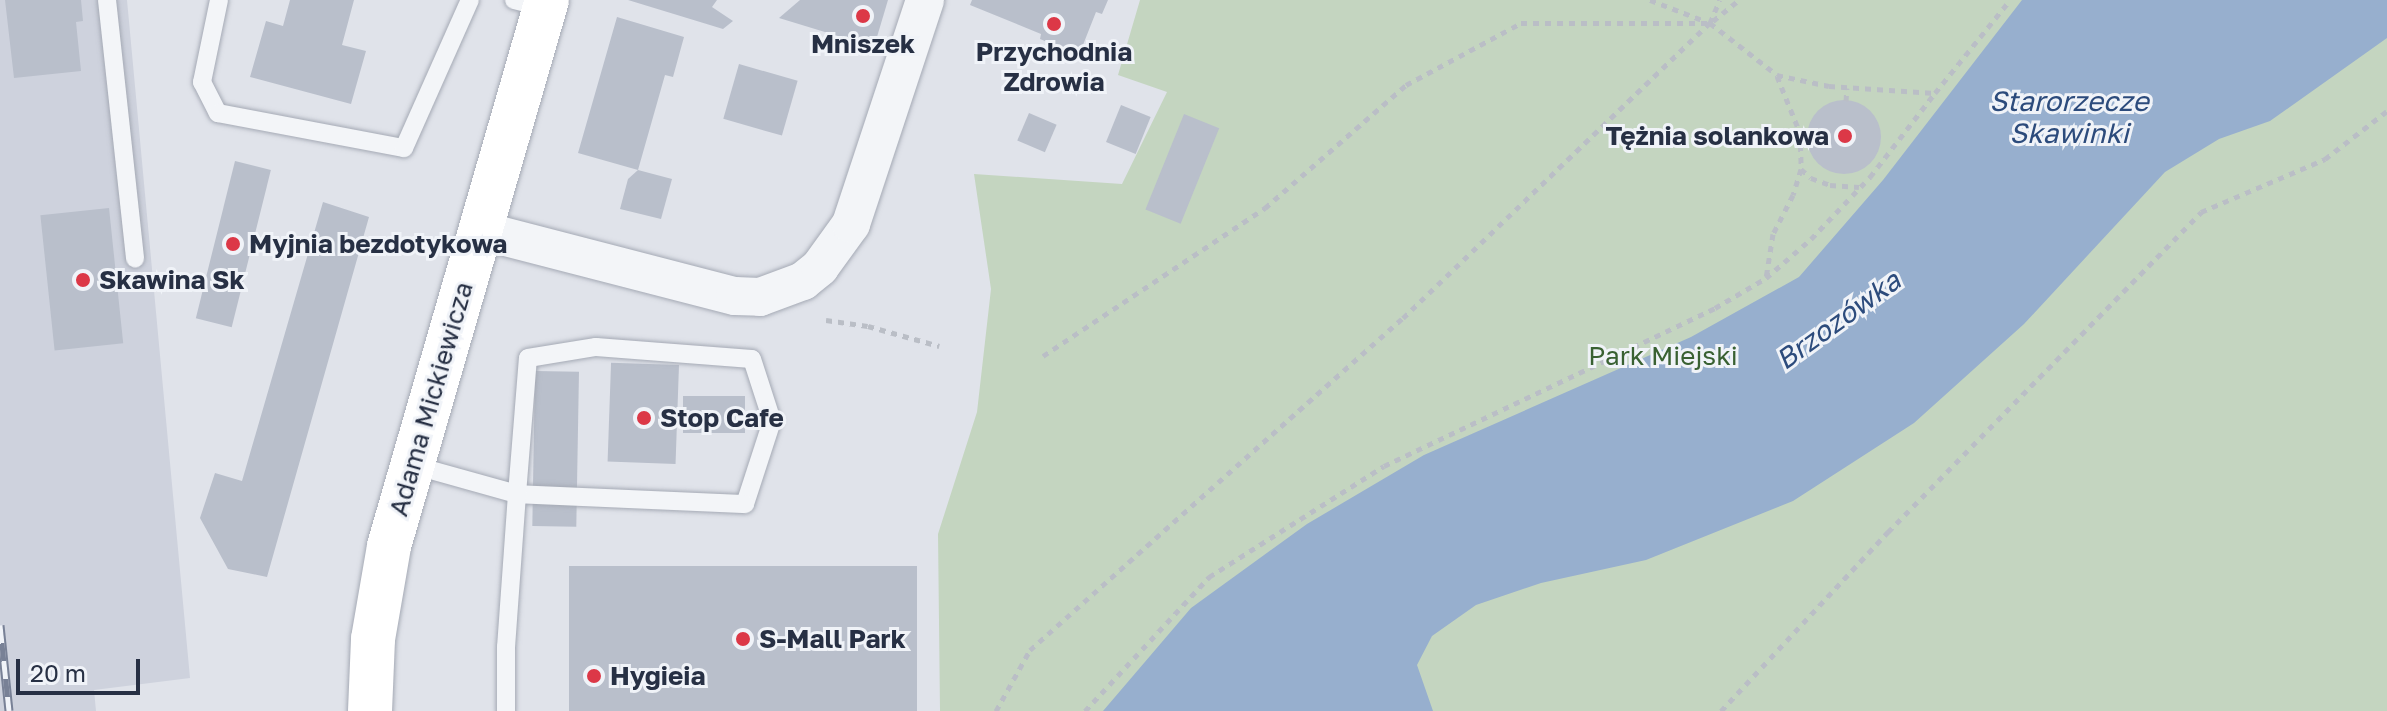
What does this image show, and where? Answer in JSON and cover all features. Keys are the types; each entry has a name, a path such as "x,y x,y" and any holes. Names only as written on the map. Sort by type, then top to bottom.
{"main road":[{"name":"Adama Mickiewicza","path":"370,711 379,596 411,465 479,230 536,3"}],"street":[{"path":"479,230 735,296 760,297 803,281 820,267 851,224 925,0"}],"lane":[{"path":"107,0 135,258"},
{"path":"219,0 202,82 218,113 404,148 470,0"},
{"path":"411,465 517,494 745,504 772,421 752,359 596,347 528,358 517,494 506,647 506,711"}],"path":[{"path":"1650,0 1710,23 1777,75 1847,88 1935,93"},
{"path":"1710,23 1720,0"},
{"path":"996,711 1030,650 1403,318 1710,23 1739,0"},
{"path":"1085,711 1209,577 1303,517 1384,466 1715,308 1766,278 1861,187 2010,0"},
{"path":"1043,356 1265,208 1406,85 1521,23 1710,23"},
{"path":"1766,278 1773,234 1793,195 1801,169 1800,139 1777,75"},
{"path":"1846,101 1847,88"},
{"path":"1721,711 1888,532 2201,212 2325,159 2387,111"},
{"path":"1800,139 1808,139"},
{"path":"1868,166 1874,171"},
{"path":"1801,169 1811,178 1830,185 1861,187"},
{"path":"826,320 868,326 939,346"}],"shaded area":[{"path":"0,0 127,0 190,678 94,690 96,711 0,711"}],"green space":[{"name":"Park Miejski","path":"1140,0 2387,0 2387,711 940,711 938,534 977,412 991,289 974,174 1122,184 1167,92 1118,75"}],"water":[{"name":"Starorzecze Skawinki","path":"2022,0 2387,0 2387,38 2270,121 2219,139 2165,172 2024,324 1914,423 1793,501 1646,560 1541,583 1476,605 1432,636 1417,665 1433,711 1103,711 1191,608 1307,524 1424,455 1691,337 1799,277 1883,180"}],"building":[{"path":"5,0 81,0 83,21 76,22 81,71 14,78"},
{"path":"290,0 354,0 342,45 366,51 351,104 250,77 266,21 283,26"},
{"path":"628,0 717,0 712,7 733,21 723,29"},
{"path":"800,0 888,0 874,47 779,18"},
{"name":"Przychodnia Zdrowia","path":"972,0 1108,0 1102,14 1096,12 1079,55 1040,39 1041,34 970,5"},
{"path":"617,17 684,37 673,77 665,75 638,170 578,153"},
{"path":"739,64 798,81 782,136 723,119"},
{"name":"Tężnia solankowa","path":"1844,100 1858,103 1870,111 1878,123 1881,137 1878,151 1870,163 1858,171 1844,174 1830,171 1818,163 1810,151 1807,137 1810,123 1818,111 1830,103"},
{"path":"1121,105 1151,117 1136,154 1106,142"},
{"path":"1029,113 1057,125 1045,152 1017,141"},
{"path":"1184,114 1219,128 1181,224 1145,209"},
{"name":"Myjnia bezdotykowa","path":"235,161 271,170 232,327 196,318"},
{"path":"638,170 672,179 661,219 620,209 628,179"},
{"path":"323,202 369,217 267,577 228,569 200,518 215,473 242,481"},
{"name":"Skawina Sk","path":"109,208 123,343 55,350 40,215"},
{"name":"Stop Cafe","path":"611,363 679,365 676,464 608,462"},
{"path":"535,371 579,372 576,527 532,526"},
{"path":"683,396 745,396 745,433 683,433"},
{"name":"S-Mall Park","path":"569,566 917,566 917,711 569,711"}],"railway":[{"path":"0,625 9,711"}],"place":[{"name":"Mniszek","path":"863,16"},
{"name":"Przychodnia Zdrowia","path":"1054,24"},
{"name":"Tężnia solankowa","path":"1845,136"},
{"name":"Myjnia bezdotykowa","path":"233,244"},
{"name":"Skawina Sk","path":"83,280"},
{"name":"Stop Cafe","path":"644,418"},
{"name":"S-Mall Park","path":"743,639"},
{"name":"Hygieia","path":"594,676"}],"water label":[{"name":"Brzozówka","path":"1838,320"}]}
